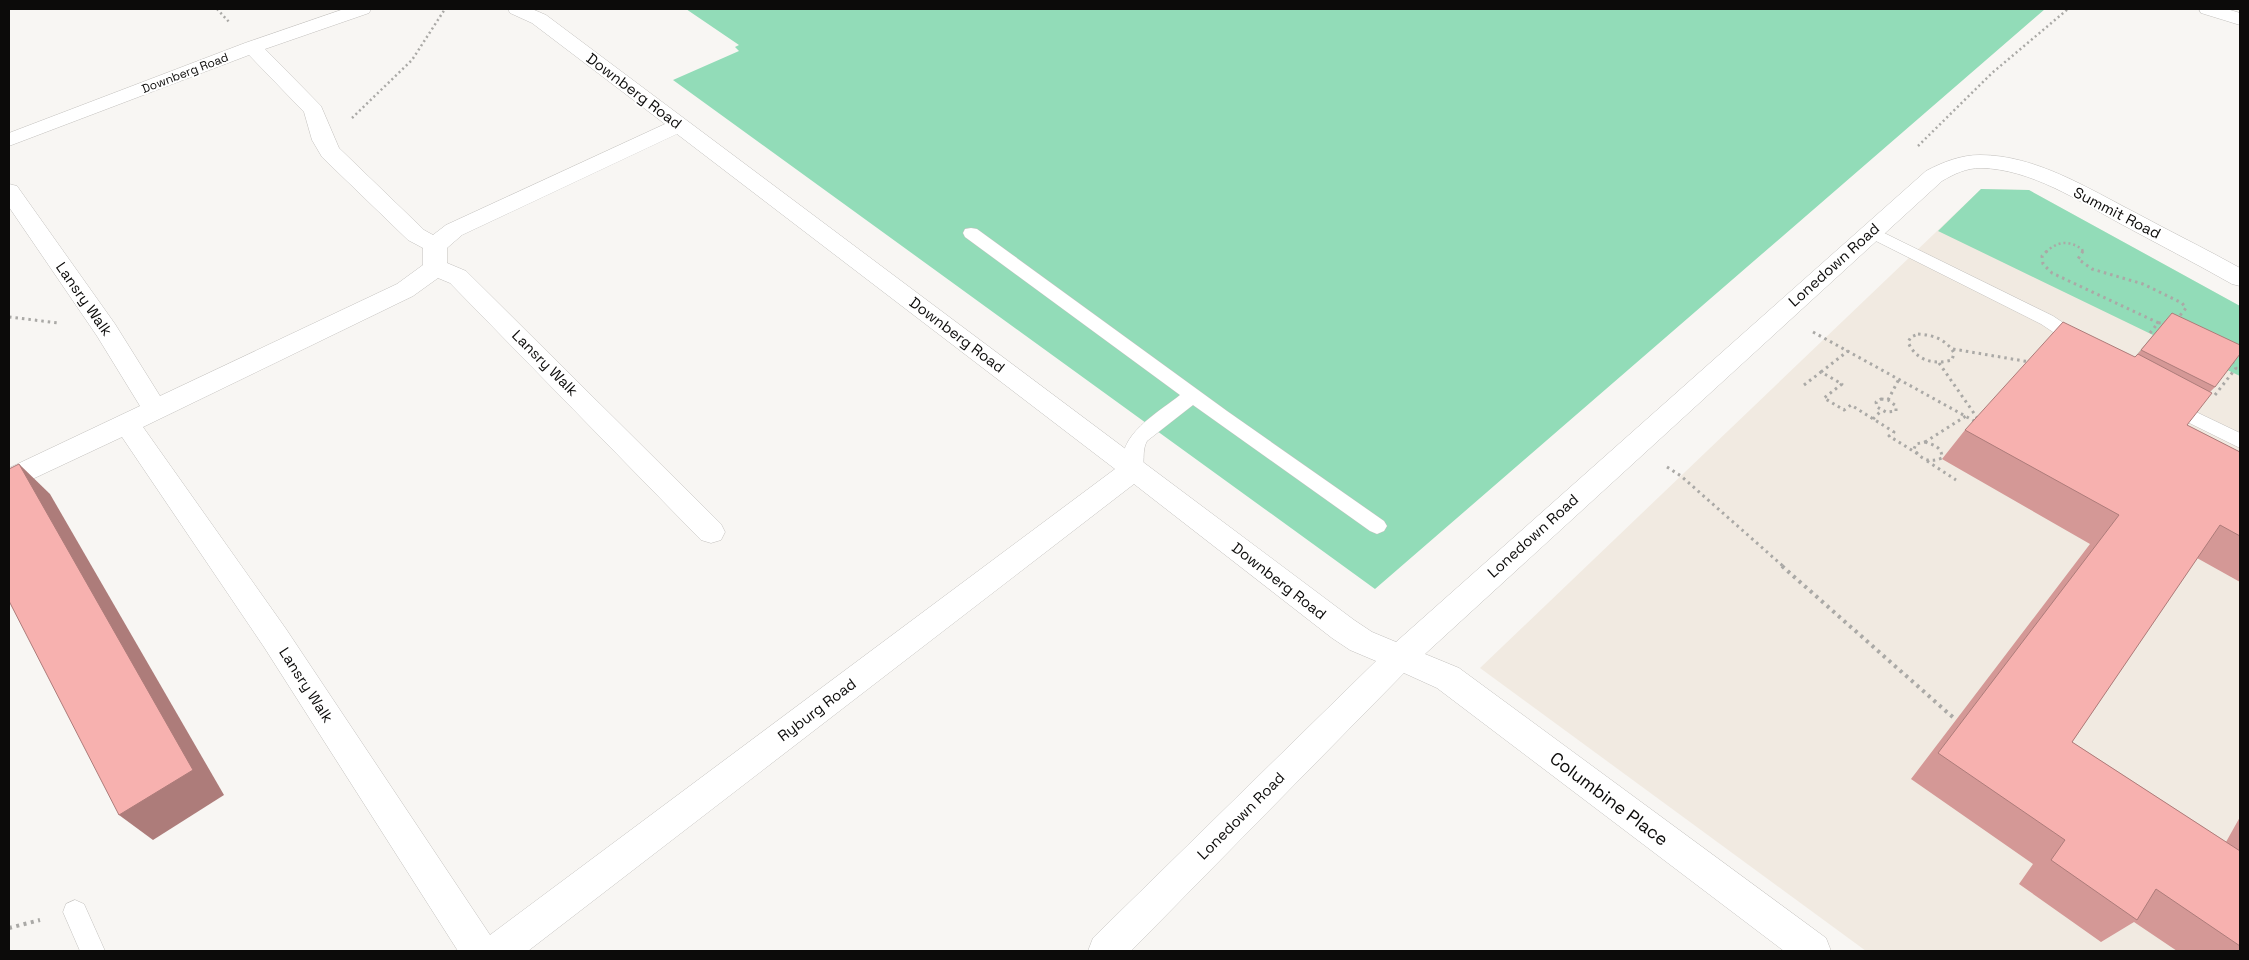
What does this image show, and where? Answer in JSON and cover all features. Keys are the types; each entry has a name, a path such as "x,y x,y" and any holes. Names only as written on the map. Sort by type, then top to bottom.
{"street":[{"name":"Downberg Road","path":"9,140 252,47 362,9"},
{"name":"Downberg Road","path":"517,9 539,19 680,125 1343,630 1361,641 1400,658"},
{"path":"2208,9 2240,19"},
{"name":"Lansry Walk","path":"252,47 314,110 326,146 711,532"},
{"path":"9,480 405,290 426,277 435,256 454,230 680,125"},
{"name":"Lonedown Road","path":"1106,951 1400,658 1780,313 1934,176 1944,170 1969,162 1988,162"},
{"name":"Summit Road","path":"1988,162 2025,170 2067,187 2240,278"},
{"name":"Lansry Walk","path":"9,191 106,330 156,409"},
{"name":"Lansry Walk","path":"126,423 275,638 479,951"},
{"name":"Ryburg Road","path":"499,951 1134,469"},
{"name":"Columbine Place","path":"1400,658 1448,678 1813,951"}],"lane":[{"path":"1872,232 2047,320 2065,332 2078,348 2089,357"},
{"path":"971,233 1377,526"},
{"path":"1134,469 1134,447 1140,436 1193,395"},
{"path":"2154,398 2240,441"},
{"path":"75,912 93,951"}],"path":[{"path":"326,146 412,60 445,9"},
{"path":"1944,170 1918,146 1992,72 2068,9"},
{"path":"2150,333 2158,323 2174,322 2186,308 2182,303 2142,283 2102,273 2082,263 2078,259 2079,254 2083,252 2082,249 2070,242 2054,243 2042,256 2043,264 2052,273 2158,323 2166,327"},
{"path":"1780,313 1977,421 1939,363"},
{"path":"1918,334 1928,334 1941,338 1952,349 1954,353 1952,360 1939,363 1930,362 1917,356 1910,349 1908,342 1911,337 1918,334"},
{"path":"1952,349 2031,362"},
{"path":"1804,385 1848,351"},
{"path":"2197,420 2236,368 2228,358"},
{"path":"1822,372 1842,384 1824,398 1844,410 1851,405 1894,432 1888,436 1956,480"},
{"path":"1888,400 1899,379"},
{"path":"1881,399 1888,400 1896,406 1896,411 1891,414 1877,408 1876,402 1881,399"},
{"path":"1873,419 1881,411"},
{"path":"1918,454 1914,448 1916,444 1926,442 1966,416"},
{"path":"1925,460 1935,462 1942,458 1942,453 1938,447 1926,442"},
{"path":"1634,445 1682,476 1956,720"}],"shaded area":[{"path":"1981,189 2029,190 2240,306 2240,951 1866,951 1480,668"}],"green space":[{"path":"686,9 2045,9 1375,589 673,80 739,51 735,47 739,45"},
{"path":"1981,189 2029,190 2240,306 2240,376 2225,369 2122,373 2153,335 1938,231"}],"building":[{"path":"2172,313 2240,345 2240,354 2215,387 2141,350"},
{"path":"2063,322 2135,357 2138,354 2212,393 2187,425 2240,452 2240,536 2220,525 2072,742 2240,851 2240,946 2156,889 2137,920 2051,860 2065,840 1938,753 2119,515 1965,430"},
{"path":"19,464 193,770 119,815 9,601 9,469"}]}
